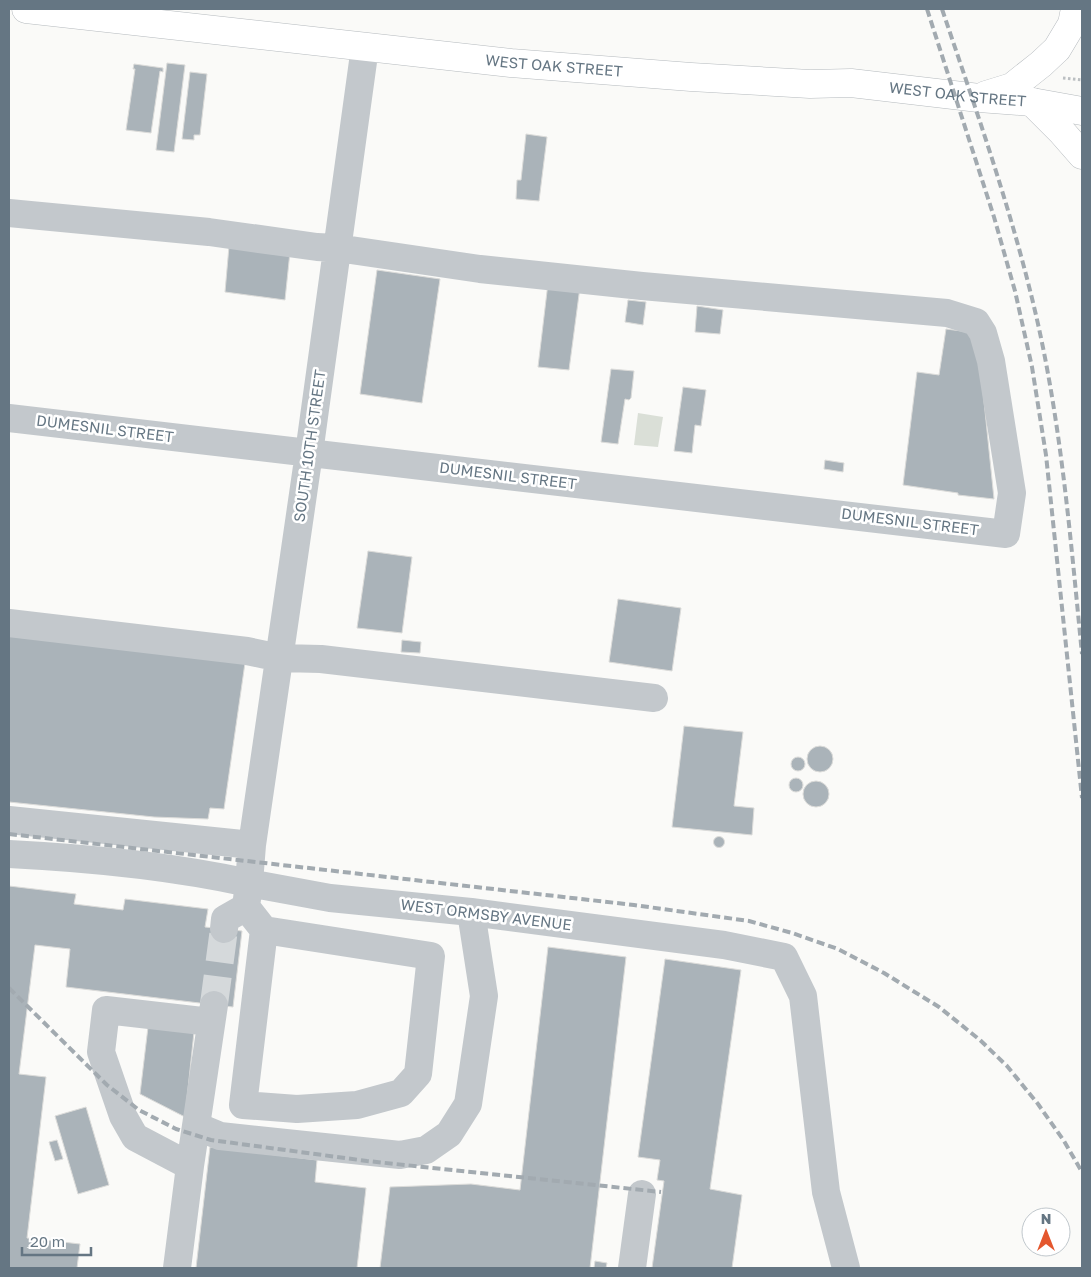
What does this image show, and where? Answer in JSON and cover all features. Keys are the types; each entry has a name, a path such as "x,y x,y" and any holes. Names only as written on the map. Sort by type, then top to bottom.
{"main road":[{"name":"WEST OAK STREET","path":"26,9 511,63 810,84 851,83 979,98 1032,102 1082,111"},
{"path":"979,98 1012,87 1034,71 1057,48 1072,24 1075,9"},
{"path":"1032,102 1062,131 1082,155"}],"street":[{"name":"SOUTH 10TH STREET","path":"252,845 280,658 365,47"},
{"path":"9,213 210,232 317,247 337,248"},
{"name":"DUMESNIL STREET","path":"9,418 1006,534 1012,493 991,361 984,333 976,322 948,313 642,286 480,269 337,248"},
{"path":"9,623 247,651 280,658 322,659 654,698"},
{"path":"9,820 252,845 247,895 264,930 242,1105 297,1109 357,1106 401,1093 418,1074 431,956 264,930"},
{"name":"WEST ORMSBY AVENUE","path":"9,854 137,865 210,874 247,895 330,898 471,912 724,945 784,957 803,996 826,1192 846,1268"},
{"path":"224,929 225,919 247,895"},
{"path":"196,1126 220,1136 400,1155 426,1150 449,1134 468,1104 484,996 471,912"},
{"path":"177,1268 212,1013 106,1010 101,1052 123,1116 135,1138 190,1166"},
{"path":"632,1268 642,1194"}],"shaded area":[{"path":"638,413 663,417 658,447 634,445"}],"building":[{"path":"167,63 185,65 174,152 156,150"},
{"path":"134,64 163,68 163,72 160,71 151,133 126,130 135,69 133,69"},
{"path":"190,72 207,74 200,135 194,135 194,140 182,139"},
{"path":"526,134 547,137 539,201 516,199 517,180 521,180"},
{"path":"229,246 290,252 285,300 225,292"},
{"path":"377,270 440,279 422,403 360,394"},
{"path":"548,283 580,287 569,370 538,367"},
{"path":"628,300 646,302 643,325 625,322"},
{"path":"697,306 723,310 720,334 695,332"},
{"path":"946,329 977,333 994,499 958,495 958,493 903,485 917,372 939,375"},
{"path":"611,369 634,371 631,398 629,400 625,399 618,444 601,442"},
{"path":"683,387 706,390 701,426 695,425 692,453 674,451"},
{"path":"825,460 844,463 843,472 824,469"},
{"path":"368,551 412,557 402,633 357,628"},
{"path":"618,599 681,608 672,671 609,662"},
{"path":"9,634 245,663 224,809 210,808 208,819 154,817 9,802"},
{"path":"402,640 421,642 420,653 401,652"},
{"path":"684,726 743,732 734,806 754,808 752,835 672,827"},
{"path":"820,746 829,750 833,759 829,768 820,772 811,768 807,759 811,750"},
{"path":"798,757 803,759 805,764 803,769 798,771 793,769 791,764 793,759"},
{"path":"796,778 801,780 803,785 801,790 796,792 791,790 789,785 791,780"},
{"path":"816,781 825,785 829,794 825,803 816,807 807,803 803,794 807,785"},
{"path":"719,836 725,842 719,848 713,842"},
{"path":"9,886 76,894 74,904 123,910 125,899 208,909 205,927 242,931 233,1007 66,987 70,949 35,945 19,1074 46,1077 27,1238 80,1244 77,1268 9,1268"},
{"path":"548,947 626,957 590,1268 380,1268 390,1187 471,1184 520,1190"},
{"path":"665,959 741,970 710,1189 742,1195 732,1268 652,1268 664,1181 657,1180 660,1160 638,1157"},
{"path":"148,1027 194,1032 185,1117 140,1094"},
{"path":"86,1107 109,1185 78,1194 55,1116"},
{"path":"57,1140 63,1159 55,1161 49,1142"},
{"path":"210,1147 317,1160 315,1182 366,1188 357,1268 196,1268"},
{"path":"595,1261 607,1263 606,1268 594,1268"}],"tunnel":[{"path":"214,1004 224,929"}],"railway":[{"path":"927,9 994,217 1015,291 1032,367 1046,455 1082,798"},
{"path":"942,9 1018,244 1038,324 1060,447 1082,654"},
{"path":"9,834 634,905 749,921 792,933 838,949 884,973 939,1007 980,1040 1007,1066 1038,1104 1064,1141 1082,1172"},
{"path":"9,988 107,1085 139,1110 176,1129 211,1140 367,1161 661,1192"}]}
